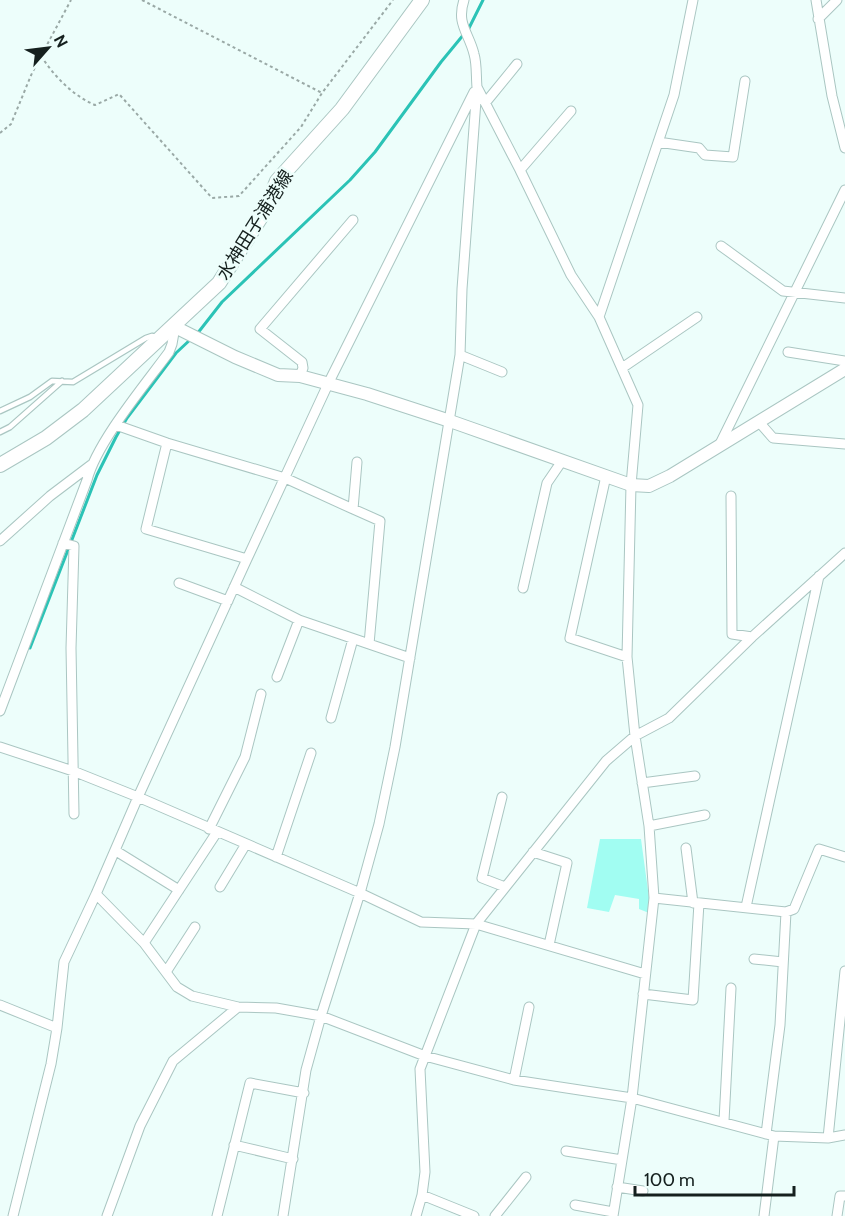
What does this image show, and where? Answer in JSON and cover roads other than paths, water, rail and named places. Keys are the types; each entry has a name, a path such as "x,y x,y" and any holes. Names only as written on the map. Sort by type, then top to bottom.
{"main road":[{"name":"水神田子浦港線","path":"0,465 46,438 83,410 175,327 219,283 266,209 278,181 342,109 422,0"}],"street":[{"path":"283,1216 306,1070 360,893 388,780 460,355 462,289 477,87 475,55 463,28 461,10 464,0"},
{"path":"599,317 674,95 693,0"},
{"path":"816,0 832,96 845,148"},
{"path":"818,19 837,0"},
{"path":"486,102 517,64"},
{"path":"658,142 699,148 705,155 733,157 745,81"},
{"path":"477,87 572,275 599,317 639,405 631,485 627,657 635,736 649,826 654,898 632,1098 613,1214 575,1205"},
{"path":"13,1216 51,1064 64,962 116,852 138,798 247,558 330,382 477,87"},
{"path":"520,170 571,111"},
{"path":"720,444 845,190"},
{"path":"300,376 303,368 302,362 260,329 353,220"},
{"path":"721,246 783,291 845,298"},
{"path":"622,368 697,317"},
{"path":"0,711 91,465 116,424 169,352 175,327 235,357 278,375 300,376 330,382 450,421 631,485 649,486 670,476 845,369"},
{"path":"788,352 845,361"},
{"path":"460,355 502,372"},
{"path":"759,422 773,438 845,444"},
{"path":"116,424 166,443 285,478 380,521 369,645"},
{"path":"166,443 146,529 247,558"},
{"path":"523,588 547,483 562,461"},
{"path":"353,509 357,462"},
{"path":"0,541 50,496 91,465"},
{"path":"606,476 570,638 627,657"},
{"path":"731,496 732,634 752,637"},
{"path":"63,543 74,546 71,648 74,814"},
{"path":"416,1216 425,1172 420,1069 476,924 606,761 635,736 669,718 752,637 845,553"},
{"path":"746,907 819,576"},
{"path":"179,583 228,601"},
{"path":"234,587 299,620 410,658"},
{"path":"277,677 299,620"},
{"path":"331,718 352,639"},
{"path":"144,943 179,890 213,830 245,757 261,694"},
{"path":"0,747 73,771 138,798 360,893 421,922 476,924 645,974"},
{"path":"276,857 311,753"},
{"path":"642,783 695,776"},
{"path":"502,797 482,878 505,887"},
{"path":"649,826 705,816"},
{"path":"220,887 246,844"},
{"path":"643,994 693,1000 696,903 686,848"},
{"path":"654,898 786,912 794,909 819,849 845,857"},
{"path":"116,852 179,890"},
{"path":"533,852 567,863 549,945"},
{"path":"96,894 144,943 177,987 192,996 238,1007 276,1008 321,1016 425,1056 514,1080 632,1098 770,1135 828,1138 845,1135"},
{"path":"764,1216 780,1025 786,912"},
{"path":"166,972 195,927"},
{"path":"754,959 783,962"},
{"path":"828,1138 845,971"},
{"path":"723,1121 731,988"},
{"path":"0,1005 57,1028"},
{"path":"107,1216 140,1126 173,1061 238,1007"},
{"path":"514,1080 529,1007"},
{"path":"217,1216 250,1083 304,1093"},
{"path":"234,1145 292,1159"},
{"path":"566,1151 622,1160"},
{"path":"495,1216 526,1177"},
{"path":"617,1187 643,1191"},
{"path":"422,1195 474,1216"},
{"path":"837,1216 840,1196 845,1196"}],"lane":[{"path":"0,411 30,397 52,381 73,382 146,338 152,336 162,339"},
{"path":"0,432 10,427 62,381"}],"waterway":[{"path":"197,334 222,302 350,180 375,152 469,28 483,0"},
{"path":"30,648 97,475 116,437 127,418 176,353 192,338"}]}
